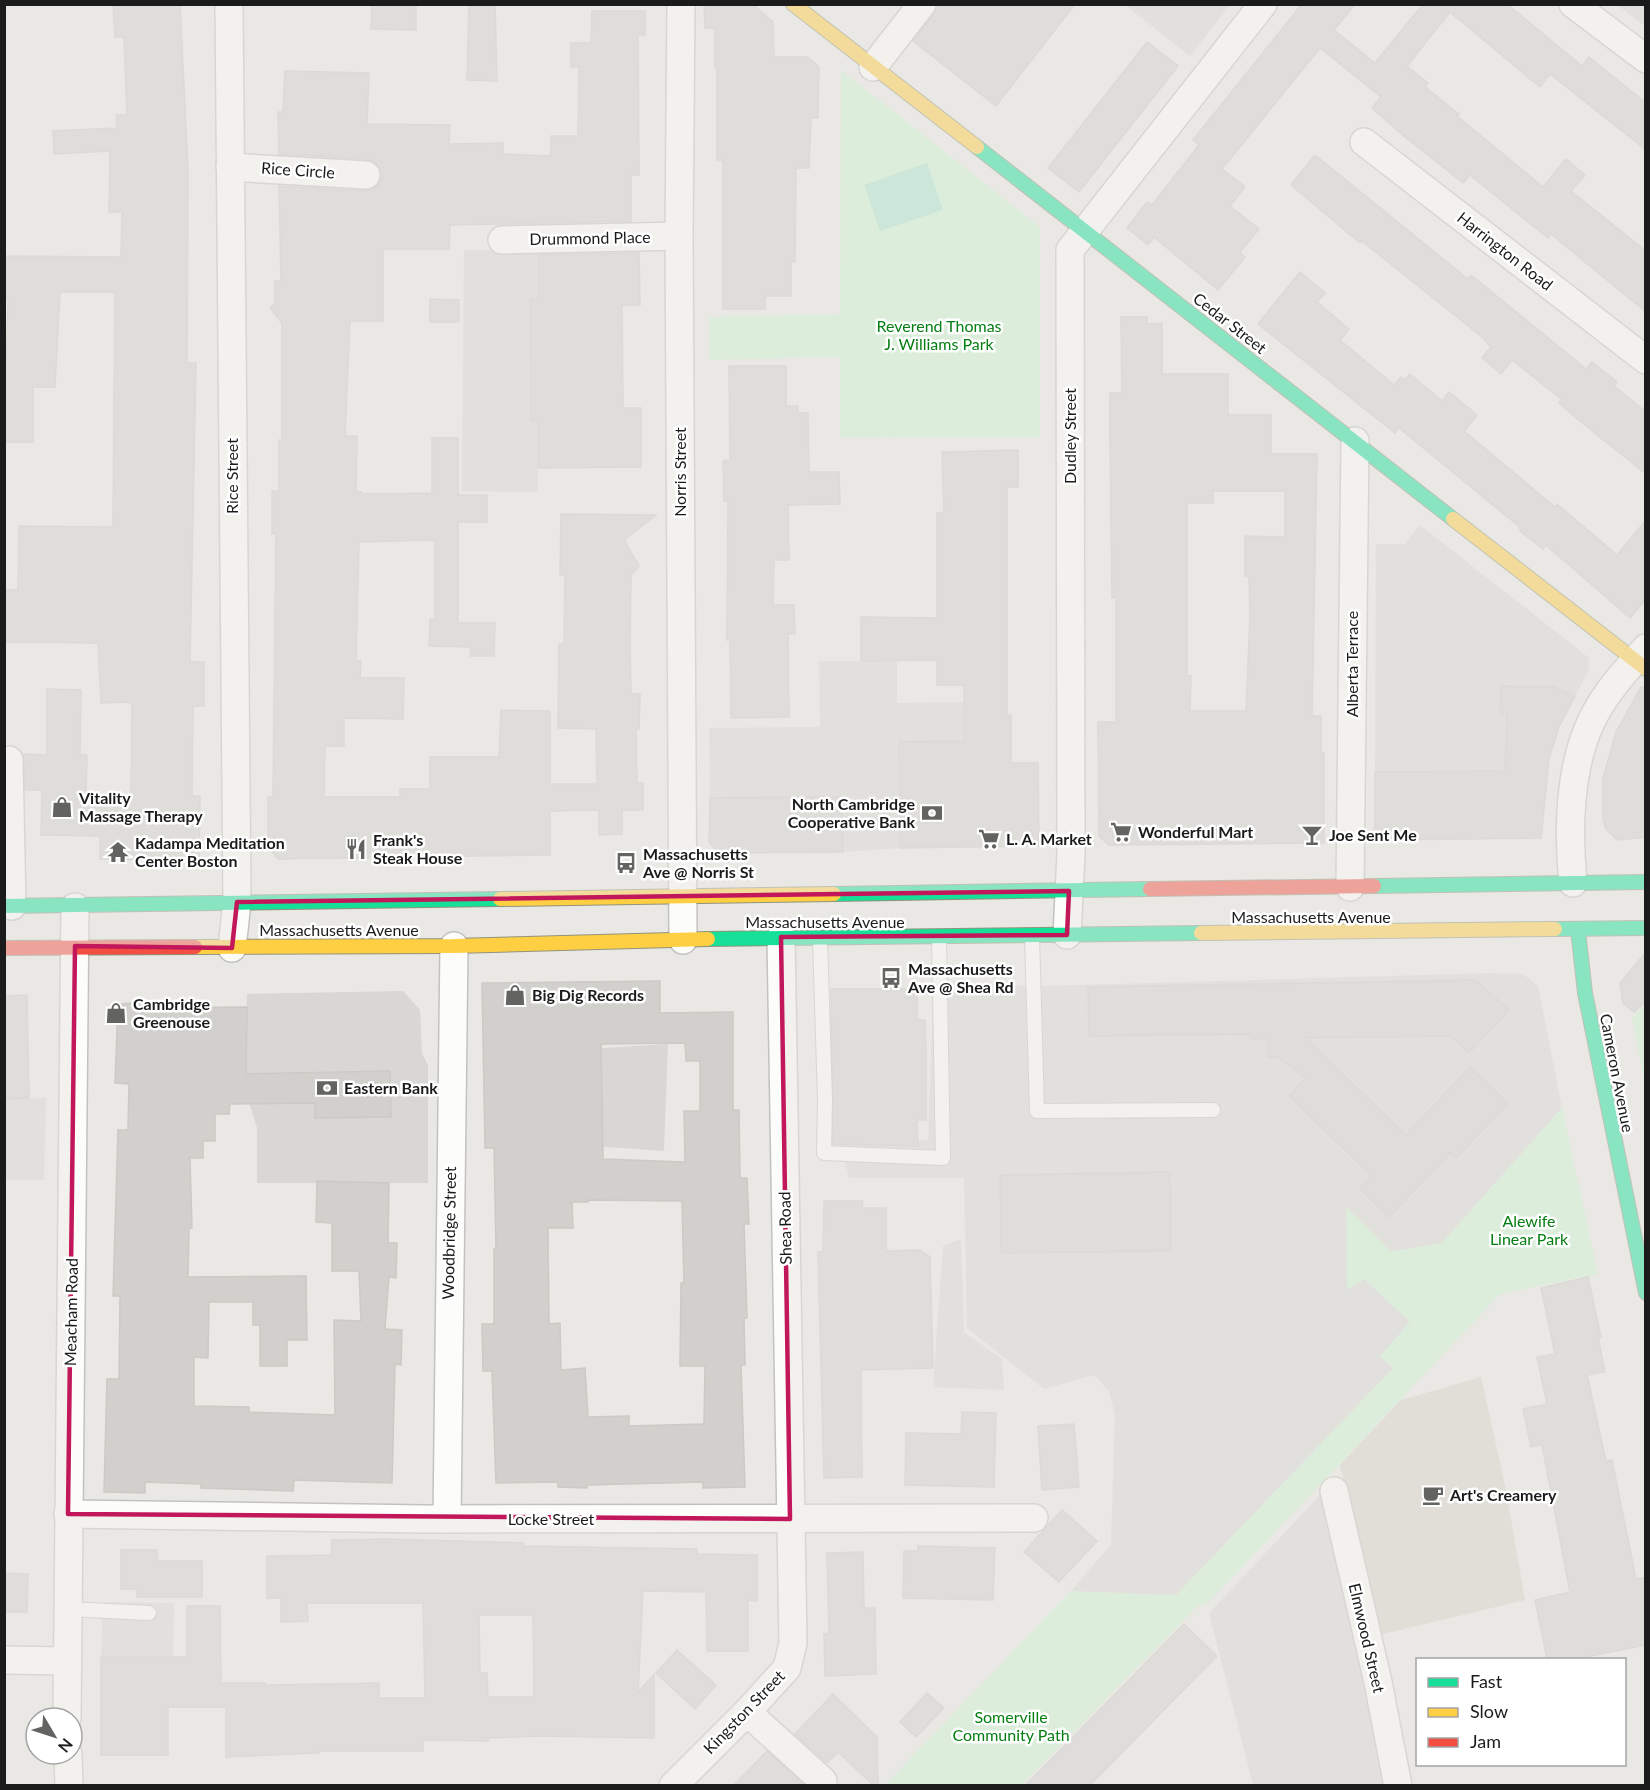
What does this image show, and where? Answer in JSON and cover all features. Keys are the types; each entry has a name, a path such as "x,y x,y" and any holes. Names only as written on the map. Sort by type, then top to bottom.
{"main road":[{"name":"Cedar Street","path":"793,4 1355,441 1642,659"},
{"name":"Massachusetts Avenue","path":"8,906 75,907 237,902 684,898 1350,887 1574,889 1646,882"},
{"name":"Massachusetts Avenue","path":"4,948 454,946 781,937 820,939 1032,936 1577,924 1646,928"},
{"name":"Cameron Avenue","path":"1577,924 1585,993 1643,1263 1646,1293"}],"street":[{"name":"Rice Street","path":"229,4 237,902 232,948"},
{"name":"Norris Street","path":"681,4 679,236 683,940"},
{"path":"873,67 922,4"},
{"name":"Dudley Street","path":"1067,935 1069,891 1070,250 1263,4"},
{"path":"1575,5 1646,59"},
{"name":"Harrington Road","path":"1364,142 1646,360"},
{"name":"Rice Circle","path":"230,167 366,175"},
{"name":"Drummond Place","path":"502,240 679,236"},
{"name":"Alberta Terrace","path":"1350,887 1355,441"},
{"path":"1574,889 1570,847 1572,807 1582,749 1598,709 1642,659"},
{"path":"8,906 9,760"},
{"name":"Meacham Road","path":"67,1706 75,907"},
{"name":"Shea Road","path":"781,937 790,1520"},
{"name":"Woodbridge Street","path":"447,1519 454,946"},
{"name":"Elmwood Street","path":"1334,1491 1378,1682 1398,1785"},
{"name":"Locke Street","path":"68,1514 447,1519 1034,1518"},
{"name":"Kingston Street","path":"673,1785 747,1712 787,1668 793,1643 790,1520"},
{"path":"4,1660 66,1661"},
{"path":"747,1712 823,1781"},
{"path":"68,1766 69,1785"}],"lane":[{"path":"1032,936 1037,1111 1213,1110"},
{"path":"820,939 825,1100 824,1153 943,1158 939,937"},
{"path":"68,1609 149,1613"}],"highlighted area":[{"path":"1069,891 1067,935 781,937 790,1519 68,1514 75,946 232,948 237,902"}],"shaded area":[{"path":"1125,5 1230,5 1190,56"},
{"path":"1617,5 1645,5 1645,26"},
{"path":"464,250 539,250 539,299 531,420 538,420 538,492 462,491"},
{"path":"1420,525 1589,658 1589,670 1575,696 1554,687 1501,686 1500,713 1507,714 1505,771 1375,772 1376,544 1405,544"},
{"path":"819,661 897,661 897,703 963,702 964,741 899,742 900,848 843,852 842,797 710,798 709,728 820,727"},
{"path":"1490,973 1523,974 1538,986 1562,1108 1442,1243 1391,1252 1345,1206 1346,1169 1233,1054 1103,1058 1084,1043 1081,985"},
{"path":"1081,985 1084,1043 1102,1058 1233,1054 1346,1169 1347,1290 1364,1279 1410,1322 1380,1356 1393,1368 1176,1595 1071,1591 1111,1545 1115,1414 1109,1391 1094,1375 1044,1389 967,1328 964,1178 849,1178 841,1145 928,1140 933,994 959,991 959,987"},
{"path":"403,991 420,1010 422,1053 428,1065 428,1183 257,1183 257,1128 245,1090 247,994","holes":["390,1071 391,1117 315,1118 315,1103 264,1104 263,1074"]},
{"path":"668,1044 664,1151 507,1140 509,1054"},
{"path":"46,1098 44,1180 5,1180 4,1099"},
{"path":"961,1239 964,1332 1002,1359 1004,1390 933,1387 943,1246"},
{"path":"1481,1377 1506,1490 1525,1600 1379,1635 1340,1465 1401,1400"},
{"path":"1325,1490 1386,1785 1253,1785 1209,1613"},
{"path":"103,1602 174,1603 173,1657 101,1657"}],"green space":[{"name":"Reverend Thomas J. Williams Park","path":"841,70 1040,227 1040,437 840,438 840,357 709,360 709,317 840,314"},
{"path":"927,163 943,210 880,231 864,185"},
{"path":"1645,1004 1645,1086 1632,1019"},
{"name":"Alewife Linear Park","path":"1562,1108 1598,1274 1500,1294 1209,1602 1196,1607 1022,1785 884,1786 1071,1591 1176,1595 1393,1368 1380,1356 1347,1290 1345,1206 1391,1252 1442,1243"}],"building":[{"path":"180,4 188,169 187,363 196,363 190,662 204,662 204,706 193,706 192,796 200,796 199,860 100,859 100,836 41,835 42,790 25,790 23,754 47,755 47,689 81,690 80,755 87,755 86,795 131,796 132,705 130,702 101,703 98,643 6,642 4,590 18,590 19,526 113,527 115,292 60,292 55,387 33,387 33,442 4,442 8,300 4,300 4,256 121,257 122,212 109,212 110,151 54,154 53,131 117,128 116,115 127,115 124,37 115,37 113,6"},
{"path":"372,4 416,4 416,30 371,29"},
{"path":"469,4 495,4 497,81 467,80"},
{"path":"704,4 752,4 773,22 774,57 808,57 819,67 818,118 811,118 809,168 796,168 795,262 791,262 791,296 765,296 765,309 723,309 723,160 717,160 715,28 705,28"},
{"path":"937,4 1075,4 996,106 913,41 934,14"},
{"path":"1302,4 1355,4 1334,30 1375,63 1423,4 1507,4 1582,66 1589,57 1646,103 1646,150 1550,74 1540,87 1450,12 1407,66 1428,83 1425,87 1459,114 1457,116 1543,187 1566,159 1585,175 1571,191 1646,251 1646,312 1551,234 1548,238 1470,175 1463,183 1405,137 1372,108 1381,97 1320,48 1222,169 1245,187 1230,206 1259,229 1240,252 1245,257 1218,290 1154,237 1148,245 1127,228 1147,202 1152,205 1199,145 1193,140"},
{"path":"592,11 645,11 645,35 638,35 639,175 631,175 631,221 450,225 449,249 383,249 383,321 350,321 345,436 357,436 356,492 362,492 362,494 432,493 432,438 458,438 458,495 487,495 487,522 458,522 458,623 495,623 494,656 470,656 471,647 429,646 430,619 435,620 435,540 359,542 356,660 361,661 360,678 404,678 403,719 344,718 344,746 325,746 324,797 400,797 400,789 430,789 430,757 499,757 501,710 550,711 550,784 597,784 596,729 558,728 559,644 564,644 565,575 560,575 561,514 656,515 624,540 639,566 631,575 630,644 631,694 640,694 639,729 636,729 637,783 643,783 643,810 622,810 622,834 599,835 599,810 550,811 550,855 278,859 268,847 268,797 273,797 276,534 272,534 272,491 279,491 279,440 282,440 282,323 270,308 275,303 275,281 281,281 279,186 366,191 379,184 382,175 375,162 367,159 279,154 278,112 283,112 285,71 369,73 367,124 450,125 449,144 503,143 503,154 551,156 551,136 578,136 579,67 571,67 571,43 591,43"},
{"path":"1147,42 1178,66 1079,192 1048,168"},
{"path":"1315,155 1468,279 1471,275 1586,369 1592,362 1617,382 1614,386 1646,412 1646,474 1581,422 1559,403 1561,399 1512,360 1501,374 1482,358 1491,347 1482,337 1362,241 1360,243 1291,185"},
{"path":"639,253 640,305 622,305 623,408 641,408 641,467 538,468 538,420 531,420 530,299 539,299 539,255"},
{"path":"1300,272 1325,293 1317,302 1349,329 1340,340 1394,385 1401,377 1405,380 1410,374 1442,401 1449,392 1477,415 1464,431 1555,507 1557,504 1617,555 1646,520 1646,599 1630,618 1546,545 1543,549 1519,530 1521,528 1399,428 1395,433 1258,324"},
{"path":"430,299 459,300 459,322 430,322"},
{"path":"1121,317 1147,317 1147,324 1162,323 1162,374 1228,374 1228,415 1271,415 1271,454 1317,454 1312,716 1321,716 1321,753 1324,753 1324,843 1109,845 1099,836 1098,722 1116,722 1116,598 1112,598 1110,393 1122,393","holes":["1213,491 1285,491 1285,537 1245,536 1245,576 1249,576 1250,616 1246,711 1190,711 1191,676 1187,676 1187,503 1213,503"]},
{"path":"729,366 786,366 786,406 798,406 798,413 808,413 809,472 839,472 840,504 788,505 789,560 774,560 773,605 794,605 795,634 788,634 789,717 731,718 730,640 727,640 728,501 724,501 723,461 730,460"},
{"path":"1018,450 1018,487 1007,487 1007,715 1011,715 1011,763 1038,763 1039,846 900,848 899,742 964,741 964,685 937,685 937,660 861,661 861,617 937,618 937,513 944,513 942,452"},
{"path":"1501,686 1554,687 1575,696 1559,727 1549,758 1541,838 1375,840 1375,772 1505,771 1507,714 1500,714"},
{"path":"1641,687 1646,687 1646,837 1617,840 1606,829 1603,820 1603,778 1616,732"},
{"path":"842,797 843,852 719,853 709,842 710,798"},
{"path":"1646,952 1646,1001 1634,1012 1623,1003 1620,983"},
{"path":"1476,980 1509,1010 1469,1053 1450,1036 1305,1038 1406,1135 1470,1067 1508,1103 1456,1158 1450,1153 1389,1217 1360,1189 1372,1176 1289,1096 1306,1078 1277,1057 1268,1057 1268,1038 1250,1039 1250,1034 1089,1036 1088,987"},
{"path":"660,981 660,1013 733,1012 733,1110 739,1110 740,1178 747,1178 749,1224 744,1224 747,1318 744,1318 745,1365 741,1365 745,1487 703,1488 703,1482 587,1485 587,1488 558,1487 558,1482 496,1483 492,1371 483,1371 482,1324 494,1324 494,1249 496,1249 494,1148 485,1148 482,983","holes":["685,1043 686,1061 700,1061 700,1111 684,1111 685,1162 603,1159 601,1044","588,1200 682,1201 684,1283 681,1283 680,1366 705,1366 704,1424 629,1426 629,1416 588,1417 585,1368 561,1370 560,1323 549,1324 548,1228 573,1228 572,1202 588,1202"]},
{"path":"831,989 917,989 917,1020 925,1020 926,1049 926,1120 917,1120 918,1146 833,1144"},
{"path":"27,995 29,1098 4,1099 4,996"},
{"path":"155,1002 156,1008 247,1007 246,1074 390,1071 391,1117 315,1118 315,1103 230,1104 229,1114 215,1114 215,1141 203,1141 203,1158 190,1158 192,1228 189,1228 188,1277 306,1276 307,1340 287,1340 287,1366 260,1366 260,1325 253,1325 253,1302 209,1302 208,1358 194,1357 194,1406 249,1407 249,1412 335,1415 334,1320 361,1321 359,1271 332,1271 332,1223 316,1222 317,1181 389,1183 388,1243 397,1243 396,1278 389,1277 385,1329 402,1330 401,1365 395,1364 392,1483 294,1480 293,1491 201,1488 201,1484 145,1482 145,1493 104,1492 107,1379 119,1379 120,1296 113,1296 118,1130 128,1130 129,1084 115,1083 118,1004"},
{"path":"1170,1172 1171,1251 1001,1253 1000,1175"},
{"path":"824,1201 863,1201 862,1208 886,1208 886,1251 920,1250 930,1257 933,1368 861,1370 862,1477 824,1478 818,1252 823,1252"},
{"path":"1588,1277 1601,1337 1598,1337 1605,1372 1587,1375 1606,1461 1612,1460 1636,1579 1646,1577 1646,1645 1581,1658 1547,1658 1535,1600 1570,1592 1542,1445 1531,1447 1523,1409 1547,1404 1537,1357 1555,1354 1541,1288"},
{"path":"962,1412 996,1413 994,1487 905,1485 906,1433 961,1434"},
{"path":"1074,1424 1079,1487 1042,1490 1038,1426"},
{"path":"1062,1510 1097,1541 1059,1582 1024,1552"},
{"path":"387,1539 524,1543 524,1546 697,1549 697,1554 757,1555 757,1601 748,1600 748,1651 707,1651 706,1592 643,1591 638,1692 654,1675 654,1738 540,1736 488,1738 488,1741 423,1740 423,1751 319,1751 319,1753 226,1757 226,1707 168,1707 168,1755 101,1755 101,1657 187,1657 187,1606 220,1606 221,1683 265,1683 265,1685 379,1683 379,1698 425,1698 423,1603 307,1603 308,1621 281,1622 281,1598 267,1598 267,1556 331,1555 332,1540","holes":["479,1615 533,1615 534,1697 488,1697 487,1673 480,1673"]},
{"path":"918,1546 995,1548 993,1600 903,1598 904,1551 918,1551"},
{"path":"121,1550 157,1550 158,1561 202,1561 202,1597 137,1597 137,1589 121,1589"},
{"path":"863,1552 864,1608 875,1608 876,1674 825,1676 824,1634 829,1633 827,1553"},
{"path":"4,1573 28,1574 27,1612 4,1612"},
{"path":"1184,1624 1217,1656 1090,1785 1026,1785"},
{"path":"677,1650 716,1685 695,1709 656,1673"},
{"path":"927,1693 944,1708 916,1737 900,1722"},
{"path":"833,1694 877,1737 878,1785 873,1785 838,1752 827,1763 795,1734"},
{"path":"767,1751 805,1785 734,1785"}],"traffic: fast":[{"path":"977,147 1453,519"},
{"path":"1374,886 1646,882"},
{"path":"834,894 1150,889"},
{"path":"4,906 500,899"},
{"path":"1555,929 1646,928"},
{"path":"1578,930 1585,993 1646,1293"},
{"path":"708,939 1201,933"}],"traffic: slow":[{"path":"793,4 977,147"},
{"path":"1453,519 1646,669"},
{"path":"500,899 834,894"},
{"path":"1201,933 1555,929"},
{"path":"195,947 454,946 708,939"}],"traffic: jam":[{"path":"1150,889 1374,886"},
{"path":"4,948 195,947"}],"place":[{"name":"Vitality Massage Therapy","path":"62,807"},
{"name":"North Cambridge Cooperative Bank","path":"932,813"},
{"name":"Wonderful Mart","path":"1121,832"},
{"name":"Joe Sent Me","path":"1312,835"},
{"name":"L. A. Market","path":"989,839"},
{"name":"Frank's Steak House","path":"356,849"},
{"name":"Kadampa Meditation Center Boston","path":"118,852"},
{"name":"Massachusetts Ave @ Norris St","path":"626,863"},
{"name":"Massachusetts Ave @ Shea Rd","path":"891,978"},
{"name":"Big Dig Records","path":"515,995"},
{"name":"Cambridge Greenouse","path":"116,1013"},
{"name":"Eastern Bank","path":"327,1088"},
{"name":"Art's Creamery","path":"1433,1495"}],"park label":[{"name":"Somerville Community Path","path":"1011,1726"}]}
